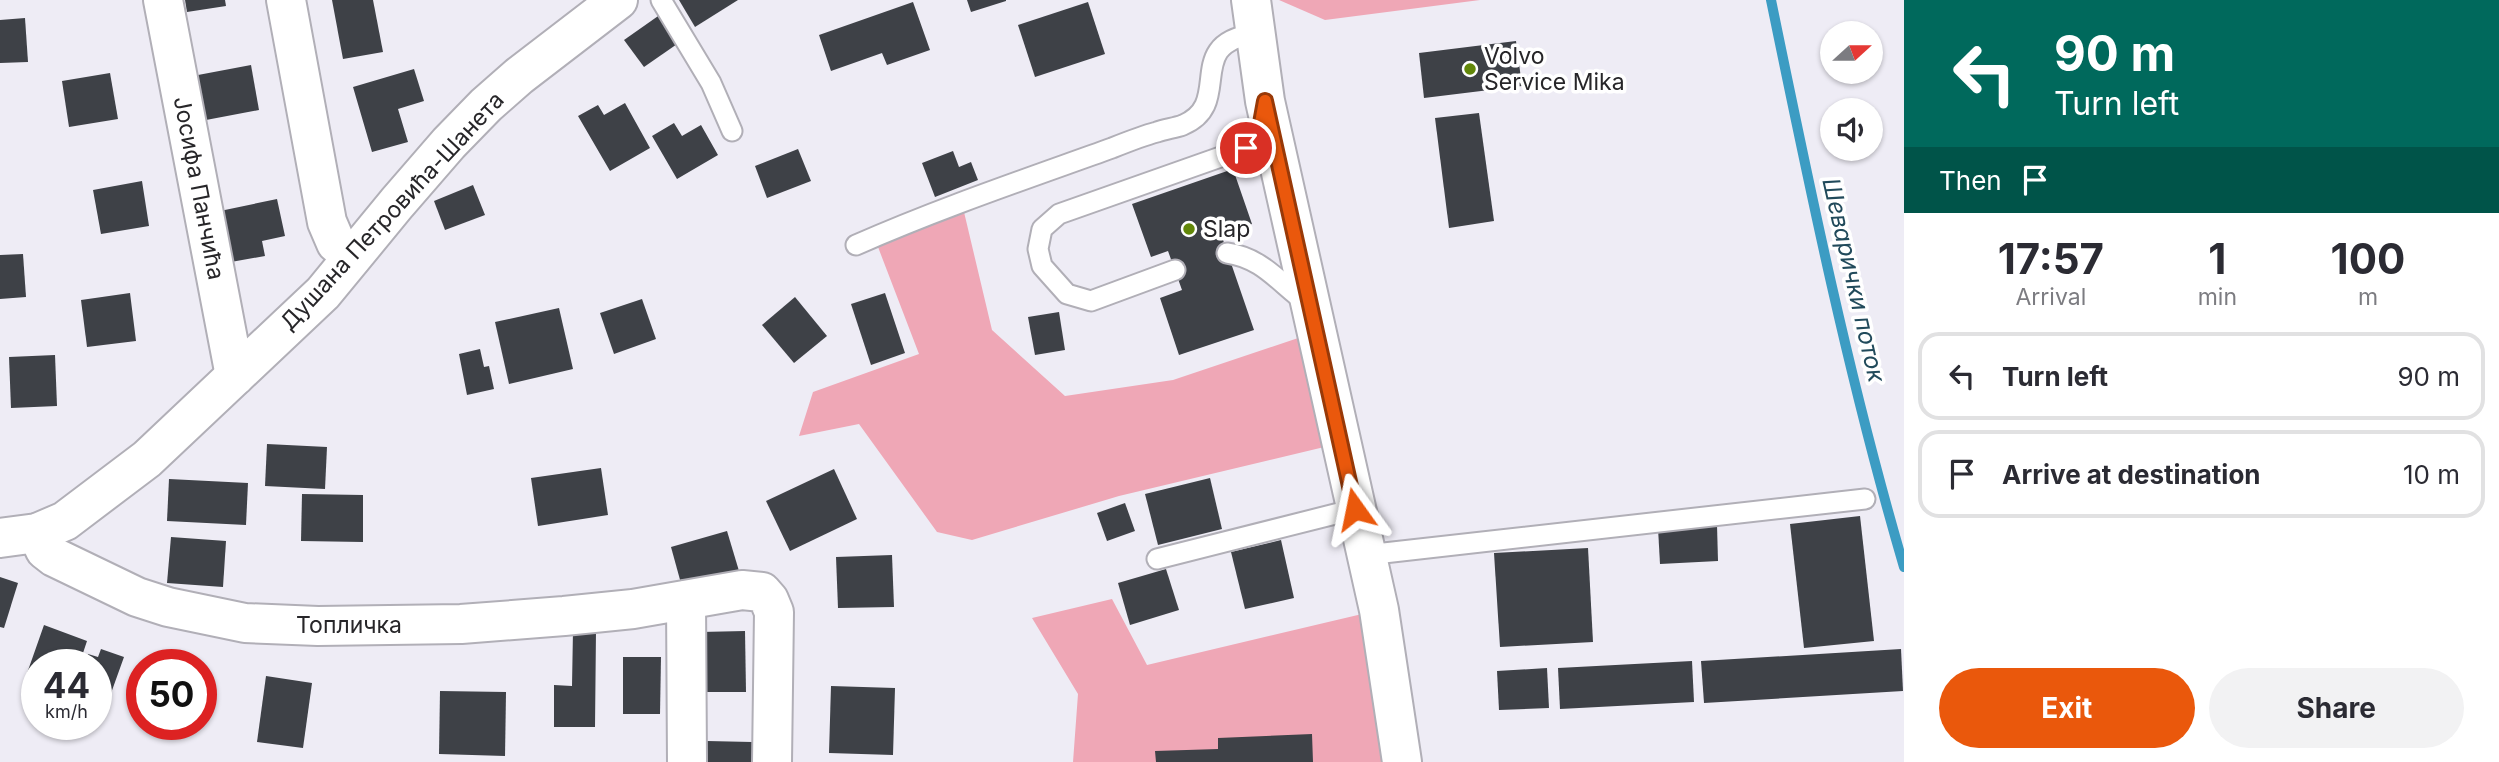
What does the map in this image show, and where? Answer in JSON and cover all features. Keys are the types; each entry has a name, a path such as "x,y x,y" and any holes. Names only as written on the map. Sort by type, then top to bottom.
{"street":[{"name":"Јосифа Панчића","path":"163,0 235,376"},
{"path":"286,0 327,222 336,243 352,257"},
{"name":"Душана Петровића-Шанета","path":"0,538 37,533 65,521 147,459 323,293 449,143 486,105 519,76 618,0"},
{"path":"1253,17 1265,101 1379,610 1402,762"},
{"name":"Топличка","path":"37,533 45,550 54,557 137,597 205,616 245,623 318,626 461,624 633,609 752,590 762,592 774,612 772,762"},
{"path":"686,600 687,762"}],"lane":[{"path":"661,0 710,83 732,131"},
{"path":"856,245 1030,176 1158,131 1184,125 1200,114 1208,99 1212,60 1223,45 1236,37 1253,17"},
{"path":"1175,270 1091,301 1067,294 1042,266 1038,249 1042,229 1059,214 1175,181 1246,148 1259,134 1265,101"},
{"path":"1227,253 1246,256 1263,266 1309,305"},
{"path":"1366,555 1864,499"},
{"path":"1157,559 1355,509"}],"shaded area":[{"path":"1279,0 1480,0 1325,20"},
{"path":"964,212 992,330 1065,396 1173,380 1316,332 1341,443 1119,496 972,540 937,532 859,424 799,436 813,392 919,354 878,247"},
{"path":"1112,599 1147,665 1379,610 1402,762 1073,762 1078,694 1032,618"}],"building":[{"path":"185,0 225,0 226,6 187,12"},
{"path":"332,0 373,0 383,52 343,59"},
{"path":"679,0 738,0 695,27"},
{"path":"967,0 1006,0 1006,1 971,12"},
{"path":"913,2 930,50 887,65 882,53 831,71 819,35"},
{"path":"1088,2 1105,54 1035,77 1018,25"},
{"path":"661,14 680,42 644,67 624,40"},
{"path":"25,18 28,62 0,63 0,20"},
{"name":"Volvo Service Mika","path":"1516,41 1522,86 1424,98 1419,53"},
{"path":"251,65 259,110 206,120 198,75"},
{"path":"414,69 424,101 398,109 408,142 372,152 353,87"},
{"path":"110,73 118,119 69,127 62,81"},
{"path":"625,103 650,148 610,171 578,116 598,105 604,115"},
{"path":"1479,113 1494,221 1449,228 1435,118"},
{"path":"674,123 682,136 701,125 718,155 677,179 652,136"},
{"path":"798,149 811,181 767,198 755,166"},
{"path":"953,151 959,167 971,162 978,180 935,197 922,163"},
{"name":"Slap","path":"1233,169 1252,224 1221,234 1254,330 1179,355 1160,298 1182,290 1168,251 1151,257 1132,204"},
{"path":"142,181 149,226 101,234 93,190"},
{"path":"473,185 485,215 445,230 434,201"},
{"path":"277,199 285,236 262,241 265,256 231,262 220,211"},
{"path":"23,254 26,297 0,299 0,255"},
{"path":"130,293 136,341 87,347 81,300"},
{"path":"885,293 905,353 871,365 851,304"},
{"path":"795,297 827,336 794,363 762,325"},
{"path":"642,299 656,339 614,354 600,313"},
{"path":"559,308 573,369 509,384 495,322"},
{"path":"1059,312 1065,350 1035,355 1028,317"},
{"path":"480,349 484,367 489,366 494,389 467,395 459,354"},
{"path":"55,355 57,406 11,408 9,357"},
{"path":"267,444 327,447 325,489 265,486"},
{"path":"601,468 608,515 538,526 531,478"},
{"path":"834,469 857,519 790,551 766,501"},
{"path":"1210,478 1222,529 1158,545 1145,494"},
{"path":"169,479 248,483 246,525 167,521"},
{"path":"302,494 363,495 363,542 301,541"},
{"path":"1125,503 1135,531 1107,541 1097,513"},
{"path":"1860,516 1874,641 1804,648 1790,524"},
{"path":"1717,525 1718,561 1660,564 1658,528"},
{"path":"727,531 739,571 682,587 671,547"},
{"path":"171,537 226,541 223,587 167,583"},
{"path":"1281,540 1294,598 1245,609 1231,552"},
{"path":"1588,548 1593,642 1500,647 1494,553"},
{"path":"892,555 894,607 838,608 836,557"},
{"path":"1166,569 1179,610 1130,625 1118,583"},
{"path":"0,577 18,583 4,628 0,627"},
{"path":"44,625 87,641 84,649 36,649"},
{"path":"573,630 596,630 595,727 554,727 554,685 572,686"},
{"path":"745,631 746,692 701,692 700,632"},
{"path":"1901,649 1903,691 1704,703 1701,661"},
{"path":"112,653 124,657 112,690"},
{"path":"623,657 661,657 660,714 623,714"},
{"path":"1692,661 1694,702 1560,709 1558,668"},
{"path":"1547,668 1549,708 1499,710 1497,671"},
{"path":"266,676 312,683 303,748 257,742"},
{"path":"831,686 895,688 893,755 829,753"},
{"path":"440,691 506,692 505,756 439,754"},
{"path":"1312,734 1313,762 1156,762 1155,751 1218,749 1218,738"},
{"path":"707,741 752,742 752,762 707,762"}],"waterway":[{"name":"Шеварички поток","path":"1771,0 1848,356 1904,567"}],"place":[{"name":"Volvo Service Mika","path":"1470,69"},
{"name":"Slap","path":"1189,229"}],"route":[{"path":"1246,148 1259,134 1265,101 1355,509"}]}
